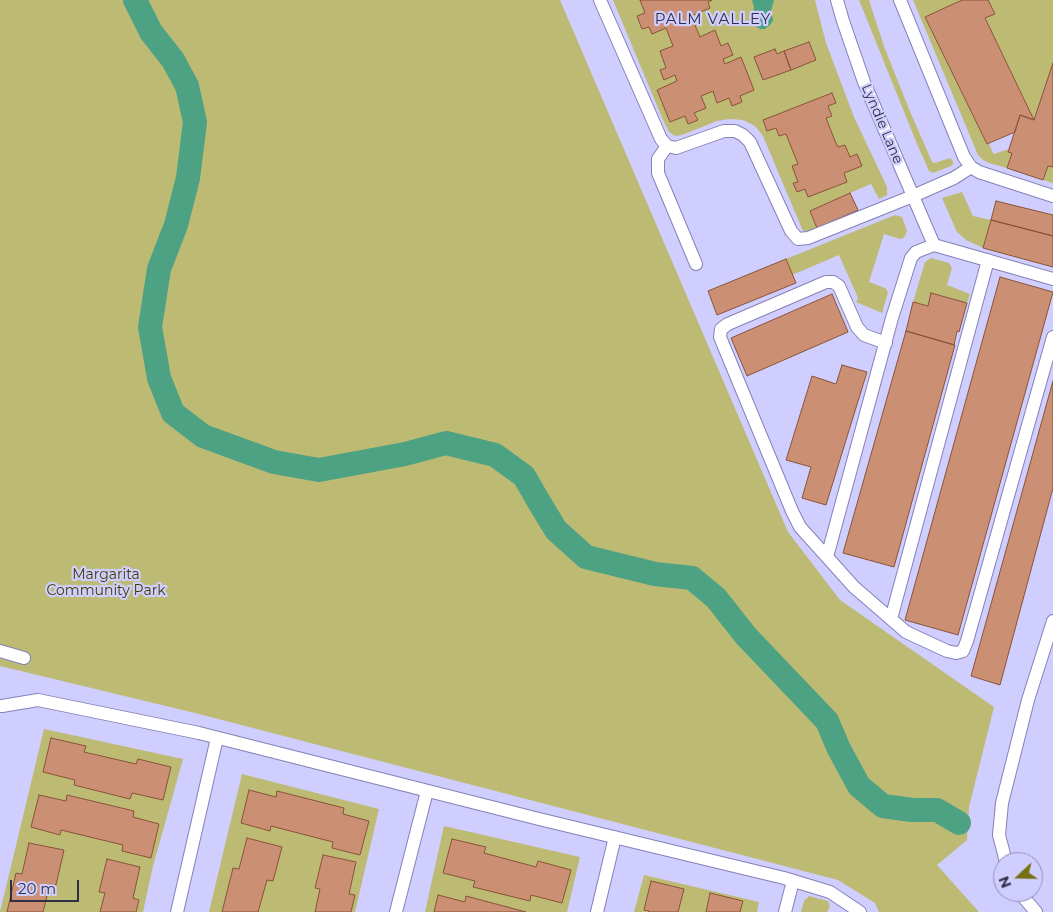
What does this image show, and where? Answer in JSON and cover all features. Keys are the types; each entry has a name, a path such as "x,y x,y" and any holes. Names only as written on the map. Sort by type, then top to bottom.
{"lane":[{"path":"600,0 661,139 667,146 676,148 724,131 735,131 743,135 750,142 791,231 798,239 808,238 913,196 954,178 971,167"},
{"name":"Lyndie Lane","path":"837,0 864,82 934,245"},
{"path":"900,0 964,157 971,167 979,172 1053,196"},
{"path":"667,146 658,159 658,173 696,264"},
{"path":"827,557 892,318 912,258 916,252 934,245 1053,278"},
{"path":"891,619 988,260"},
{"path":"886,343 864,335 860,331 839,286 833,282 826,282 728,324 721,329 720,337 800,527 854,587 906,632 947,651 956,653 962,651 970,631 1053,337"},
{"path":"1003,852 999,835 1002,803 1028,700 1053,621"},
{"path":"0,651 24,658"},
{"path":"1,709 38,700 217,738 793,881 830,892 860,912"},
{"path":"177,912 217,738"},
{"path":"396,912 427,791"},
{"path":"597,912 615,837"},
{"path":"785,912 793,881"},
{"path":"1027,902 1036,912"}],"green space":[{"name":"Margarita Community Park","path":"0,0 560,0 788,532 840,600 994,707 969,807 967,840 937,865 979,912 879,912 875,903 838,880 199,714 0,666"},
{"path":"613,0 815,0 826,43 854,117 887,187 887,195 879,199 871,184 810,211 817,228 803,231 763,136 755,126 743,120 730,119 717,121 682,135 675,136 669,132"},
{"path":"859,0 869,0 885,49 932,162 935,163 950,158 953,161 951,166 933,173 929,171"},
{"path":"913,0 962,0 925,17 987,144 989,144 994,154 1009,149 1008,152 1012,153 1007,168 989,163 978,155"},
{"path":"988,0 1053,0 1053,63 1034,120 985,18 994,14"},
{"path":"1048,166 1053,167 1053,183 1043,180"},
{"path":"962,192 973,216 991,220 983,248 966,240 957,232 942,198"},
{"path":"895,215 902,217 907,231 905,236 900,239 884,234 869,282 885,288 888,292 882,313 856,302 858,298 839,255 792,275 786,259"},
{"path":"931,258 949,263 952,268 947,285 970,294 967,303 931,293 928,306 913,302 925,262"},
{"path":"44,729 183,759 153,866 143,912 0,912"},
{"path":"242,774 379,809 355,912 209,912"},
{"path":"444,826 580,857 567,912 425,912"},
{"path":"644,875 759,902 757,912 634,912"},
{"path":"809,896 828,901 830,907 827,912 801,912 804,901"}],"shaded area":[{"path":"752,0 774,0 771,11 773,20 765,29 755,26"}],"building":[{"path":"640,0 712,0 708,2 710,8 691,16 700,37 715,30 721,46 728,43 733,55 723,59 725,64 741,57 754,90 740,96 742,102 732,106 729,98 717,103 713,91 701,96 706,108 694,113 698,120 688,124 685,116 670,122 657,90 677,81 675,75 664,80 660,70 666,68 660,51 673,46 666,28 652,34 649,27 642,29 637,16 645,13"},
{"path":"962,0 988,0 995,14 985,18 1034,120 1020,115 1015,132 987,144 925,17"},
{"path":"809,42 816,60 791,70 784,51"},
{"path":"775,49 777,54 784,51 791,70 763,80 754,57"},
{"path":"1053,63 1053,167 1048,166 1043,180 1007,168 1012,153 1008,152 1020,115 1034,120"},
{"path":"832,93 836,103 828,106 832,116 826,118 835,141 838,147 845,145 850,157 857,154 862,166 844,173 847,182 808,197 805,189 797,192 793,183 798,182 792,166 798,164 786,134 779,136 776,128 767,131 763,120"},
{"path":"850,193 858,210 817,228 810,211"},
{"path":"996,201 1053,215 1053,236 991,220"},
{"path":"991,220 1053,236 1053,267 983,248"},
{"path":"786,259 796,283 717,315 708,291"},
{"path":"1000,277 1053,292 958,635 905,620"},
{"path":"931,293 967,303 954,345 906,331 913,302 928,306"},
{"path":"832,294 848,332 747,376 731,338"},
{"path":"906,331 955,345 894,567 843,553"},
{"path":"842,365 867,372 826,505 802,498 811,467 786,460 812,376 836,384"},
{"path":"1053,381 1053,488 1000,685 971,676"},
{"path":"51,738 86,746 84,752 136,764 138,759 171,767 163,800 132,793 130,799 74,785 75,780 43,772"},
{"path":"249,790 276,797 277,791 344,808 343,814 369,821 360,855 332,848 333,842 271,826 270,831 241,823"},
{"path":"39,795 66,801 67,795 134,811 133,817 159,824 151,858 122,851 123,845 61,830 60,835 31,827"},
{"path":"247,838 282,847 273,881 267,880 258,912 222,912 233,868 239,869"},
{"path":"452,839 486,847 484,853 536,867 538,861 571,870 562,903 531,895 530,901 473,887 475,881 443,873"},
{"path":"29,843 64,850 56,885 50,884 43,912 7,912 16,873 22,874"},
{"path":"323,855 356,862 349,894 355,895 351,912 315,912 320,889 315,888"},
{"path":"107,859 140,867 133,898 139,900 136,912 100,912 105,893 99,892"},
{"path":"651,881 684,889 678,912 648,912 644,910"},
{"path":"710,893 743,901 740,912 706,912"},
{"path":"438,895 465,902 466,896 526,912 434,912"}],"waterway":[{"path":"135,0 151,32 173,60 187,86 195,122 188,178 176,225 159,269 150,327 159,378 173,413 203,436 274,462 319,470 405,454 446,443 495,455 524,476 556,530 586,557 655,574 692,578 716,598 746,636 827,721 839,749 859,786 883,806 912,810 937,810 959,823"}],"district":[{"name":"PALM VALLEY","path":"713,20"}]}
